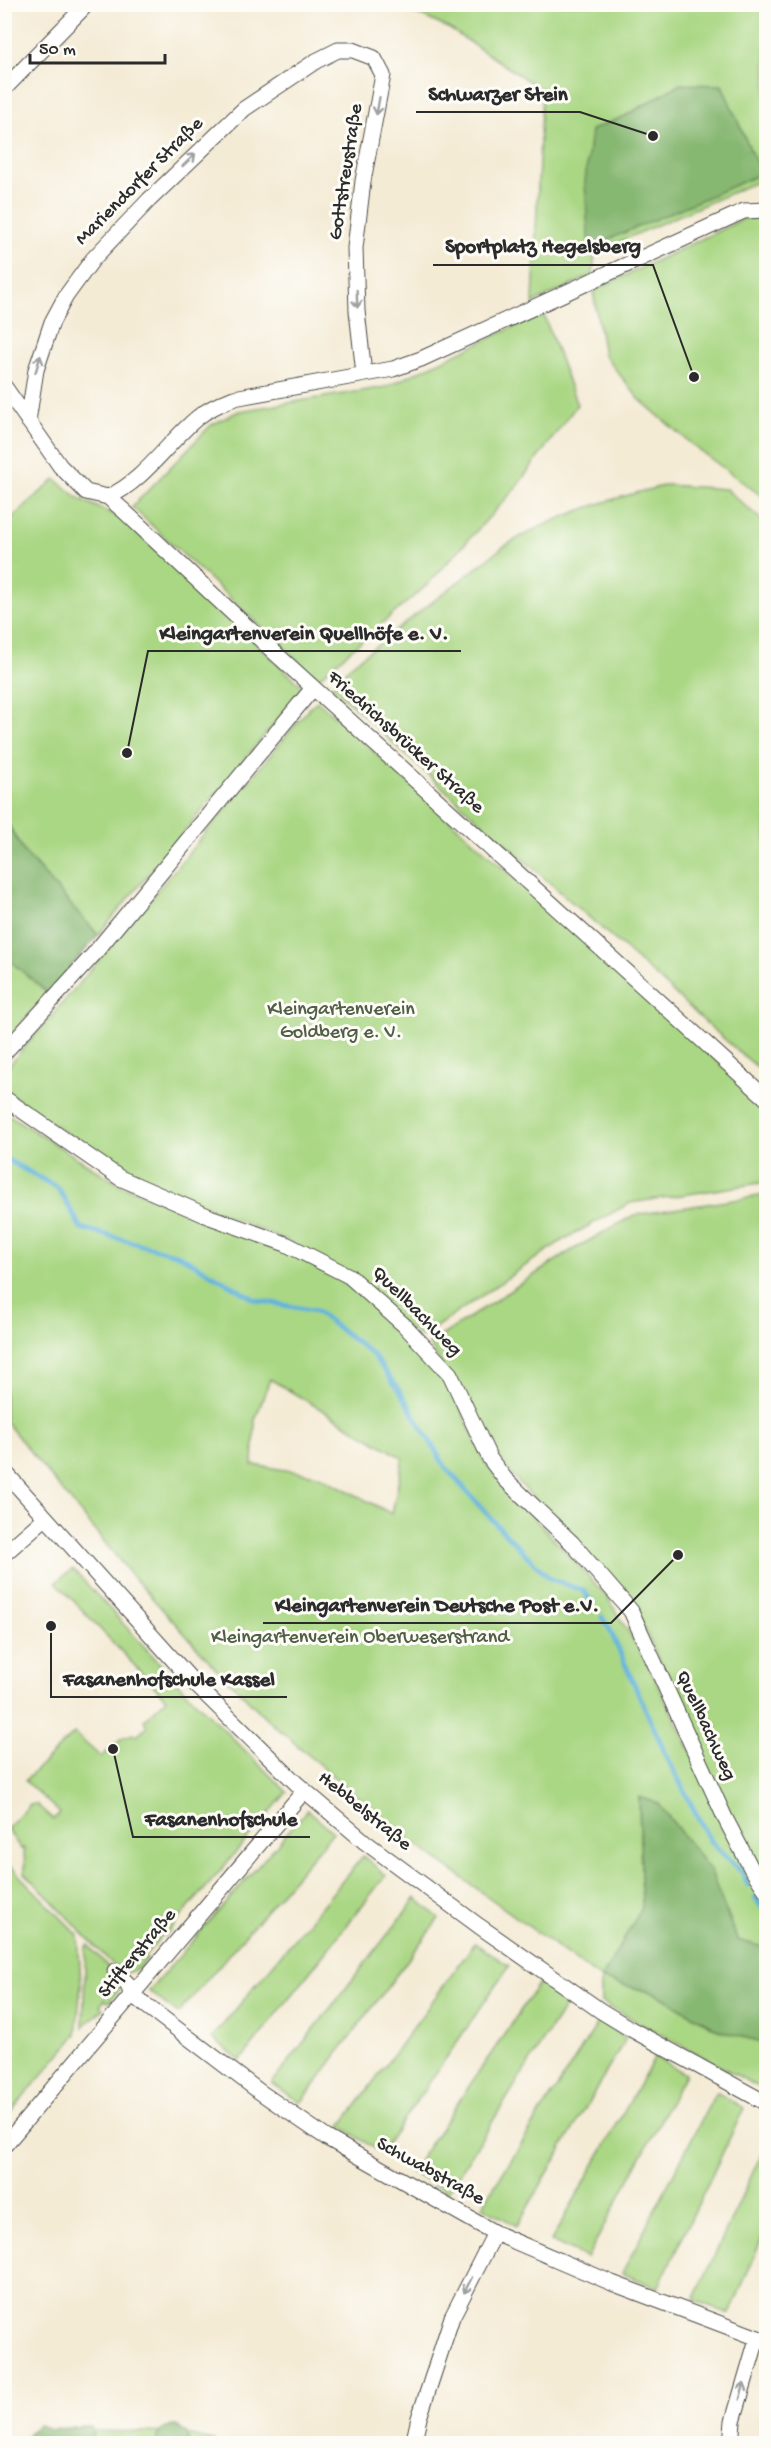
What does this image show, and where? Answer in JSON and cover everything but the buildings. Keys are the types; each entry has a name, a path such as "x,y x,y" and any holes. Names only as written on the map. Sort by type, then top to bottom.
{"street":[{"path":"4,88 87,4"},
{"name":"Mariendorfer Straße","path":"28,421 36,370 52,322 66,296 93,259 149,200 244,109 316,61 338,50 353,50 367,54"},
{"name":"Gottstreustraße","path":"364,374 357,311 355,248 363,181 383,75 374,58 367,54"},
{"path":"108,497 125,489 197,418 213,406 234,398 393,369 421,359 744,211 766,210"},
{"name":"Friedrichsbrücker Straße","path":"4,386 60,466 86,492 108,497 313,688 766,1098"},
{"path":"4,1053 93,955 313,688"},
{"name":"Quellbachweg","path":"4,1098 120,1178 210,1217 286,1244 349,1276 405,1326 450,1374 490,1459 505,1479 572,1543 631,1611 725,1818 751,1868 766,1890"},
{"name":"Hebbelstraße","path":"4,1471 195,1684 304,1791 365,1842 429,1890 601,2010 629,2028 766,2103"},
{"path":"4,1554 45,1518"},
{"name":"Stifterstraße","path":"4,2146 304,1791"},
{"name":"Schwabstraße","path":"115,1971 128,1984 131,1994 260,2092 327,2138 495,2233 612,2283 762,2340"},
{"path":"413,2444 419,2418 452,2318 495,2233"},
{"path":"730,2444 734,2421 762,2340"}],"green space":[{"path":"398,5 766,5 766,189 754,183 595,252 593,275 533,303 542,90 450,29"},
{"path":"680,84 722,85 761,174 589,248 585,182 591,130 625,116"},
{"path":"766,216 766,499 696,448 639,399 604,355 593,291 745,218"},
{"path":"543,313 577,405 514,490 427,585 317,679 132,507 211,425 239,411 386,387"},
{"path":"55,479 80,499 123,519 304,688 98,935 25,853 5,819 4,525"},
{"path":"667,485 726,489 766,524 766,1074 729,1044 476,818 332,686 350,666 503,547 562,517 624,496"},
{"name":"Kleingartenverein Goldberg e. V.","path":"318,701 766,1105 766,1182 630,1203 563,1240 421,1337 288,1241 124,1173 5,1091 5,1070 312,705"},
{"path":"4,819 25,853 98,935 48,993 5,957"},
{"path":"5,957 48,993 5,1042"},
{"name":"Kleingartenverein Oberweserstrand","path":"4,1112 117,1183 286,1251 348,1282 409,1338 447,1379 487,1466 608,1598 649,1667 766,1901 766,1948 737,1940 730,1918 678,1829 658,1804 639,1797 642,1908 601,1979 391,1826 269,1721 213,1665 134,1578 5,1421","holes":["270,1379 403,1458 392,1514 318,1475 253,1465 255,1420"]},
{"path":"766,1195 766,1881 741,1842 632,1601 509,1472 490,1446 429,1344 569,1252 634,1215"},
{"path":"73,1569 186,1692 287,1792 165,1936 162,1935 144,1957 147,1959 137,1969 130,1972 116,1968 25,1873 24,1848 21,1849 7,1829 30,1805 36,1804 53,1819 60,1813 25,1781 74,1733 101,1757 122,1738 133,1734 137,1736 147,1727 144,1720 166,1699 56,1582"},
{"path":"639,1797 658,1803 710,1870 737,1940 766,1948 766,2043 720,2031 657,1994 601,1979 642,1908"},
{"path":"307,1810 333,1832 178,2014 149,1991"},
{"path":"363,1856 386,1875 240,2061 212,2038"},
{"path":"5,1861 78,1935 81,1985 76,2035 5,2119"},
{"path":"416,1898 439,1918 301,2103 272,2083"},
{"path":"475,1943 509,1966 381,2153 341,2126"},
{"path":"88,1945 110,1969 120,1989 109,2002 105,2000 100,2006 103,2009 83,2027 86,1946"},
{"path":"601,1979 657,1994 720,2031 766,2043 766,2091 601,2002"},
{"path":"539,1983 567,2003 448,2192 411,2172"},
{"path":"599,2021 626,2038 517,2226 482,2206"},
{"path":"655,2057 685,2074 587,2258 551,2241"},
{"path":"716,2092 744,2108 658,2288 622,2273"},
{"path":"766,2144 766,2228 730,2314 694,2300"},
{"path":"39,2425 51,2429 86,2426 92,2428 93,2435 84,2443 66,2443 57,2439 52,2443 25,2443 28,2433"},
{"path":"176,2426 186,2432 189,2441 187,2443 159,2443 157,2436 165,2427"},
{"path":"94,2431 181,2433 214,2440 214,2443 84,2444"}],"waterway":[{"path":"4,1158 58,1188 81,1228 179,1255 256,1300 316,1311 372,1354 401,1393 446,1468 497,1525 549,1578 584,1591 592,1603"},
{"path":"602,1617 668,1759 710,1841 742,1872 748,1885"},
{"path":"755,1898 766,1912"}],"place":[{"name":"Schwarzer Stein","path":"653,136"},
{"name":"Sportplatz Hegelsberg","path":"694,377"},
{"name":"Kleingartenverein Quellhöfe e. V.","path":"127,753"},
{"name":"Kleingartenverein Deutsche Post e.V.","path":"678,1555"},
{"name":"Fasanenhofschule Kassel","path":"51,1626"},
{"name":"Fasanenhofschule","path":"113,1749"}]}
